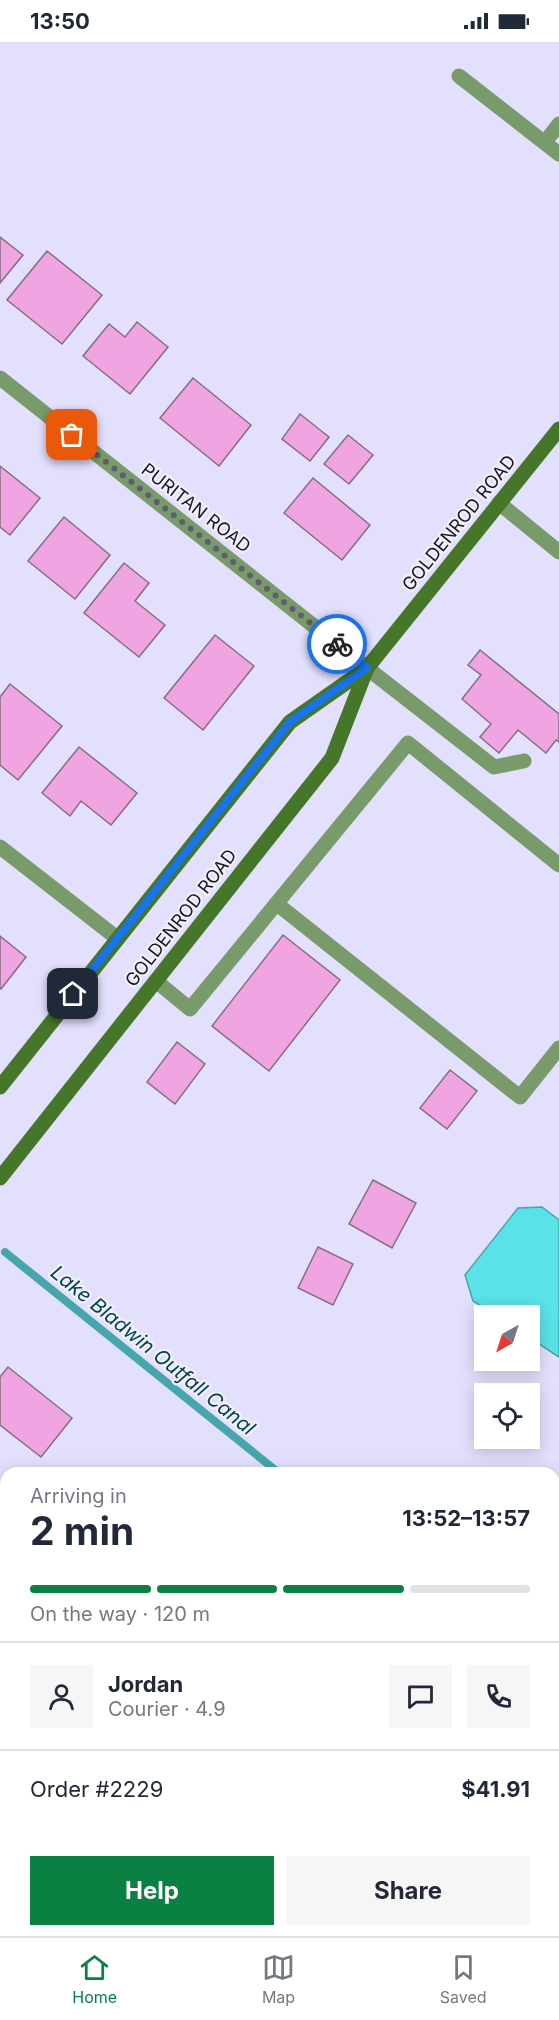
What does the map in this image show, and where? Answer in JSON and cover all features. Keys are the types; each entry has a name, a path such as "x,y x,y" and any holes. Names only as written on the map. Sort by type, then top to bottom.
{"main road":[{"name":"GOLDENROD ROAD","path":"0,1087 290,722 367,668 559,429"},
{"name":"GOLDENROD ROAD","path":"0,1178 332,758 367,668"}],"street":[{"path":"459,76 559,153"},
{"path":"545,142 559,124"},
{"name":"PURITAN ROAD","path":"0,378 494,767 524,761"},
{"path":"500,503 559,552"},
{"path":"156,981 190,1009 408,743 559,865"},
{"path":"0,847 117,938"},
{"path":"277,904 520,1097 559,1048"}],"shaded area":[{"path":"542,1207 559,1220 559,1357 540,1345 540,1305 480,1305 473,1301 465,1275 518,1208"}],"building":[{"path":"0,237 23,255 0,283"},
{"path":"47,251 102,295 62,344 7,300"},
{"path":"137,322 168,347 130,394 83,356 109,324 125,337"},
{"path":"193,378 251,425 219,466 160,418"},
{"path":"300,414 329,437 310,461 282,439"},
{"path":"348,435 373,455 349,484 324,464"},
{"path":"0,466 40,498 10,535 0,527"},
{"path":"313,478 370,525 342,560 284,513"},
{"path":"64,517 110,555 75,599 28,561"},
{"path":"124,563 149,583 135,601 165,625 139,657 84,613"},
{"path":"215,635 254,666 203,730 164,698"},
{"path":"480,650 559,714 559,742 556,740 546,753 518,730 499,753 480,737 491,724 462,699 481,675 468,665"},
{"path":"10,684 62,726 18,780 0,765 0,697"},
{"path":"79,747 137,793 111,825 81,801 70,816 42,793"},
{"path":"283,935 340,980 269,1071 212,1026"},
{"path":"0,936 26,957 1,989 0,988"},
{"path":"177,1042 205,1064 175,1104 147,1082"},
{"path":"450,1070 477,1091 447,1129 420,1108"},
{"path":"373,1180 416,1203 392,1248 349,1224"},
{"path":"318,1247 353,1264 333,1305 298,1288"},
{"path":"8,1367 72,1418 41,1457 0,1425 0,1377"}],"waterway":[{"name":"Lake Bladwin Outfall Canal","path":"5,1252 272,1467"}],"way so far":[{"path":"72,435 337,644"}],"route":[{"path":"73,994 290,722 367,668 337,644"}]}
